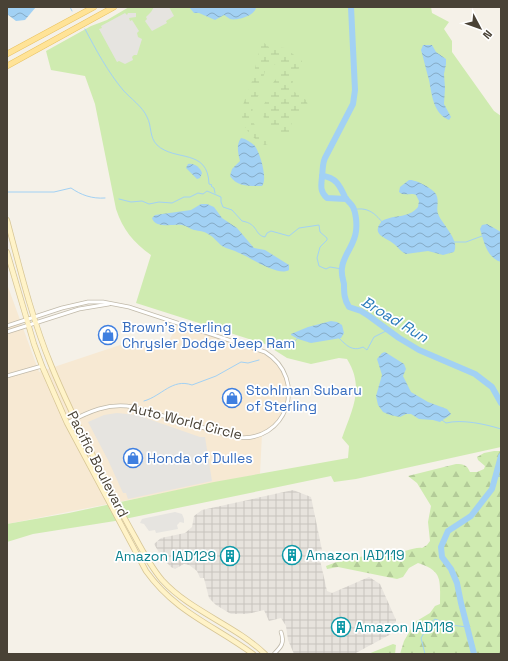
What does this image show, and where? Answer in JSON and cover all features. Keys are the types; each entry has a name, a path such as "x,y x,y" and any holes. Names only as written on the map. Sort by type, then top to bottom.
{"main road":[{"path":"7,54 94,7"},
{"path":"7,66 114,7"},
{"name":"Pacific Boulevard","path":"7,220 34,317 51,365 75,419 115,500 150,564 170,588 250,641 266,654"},
{"name":"Pacific Boulevard","path":"7,252 42,366 67,423 146,571 155,583 172,600 197,619 253,654"}],"street":[{"name":"Auto World Circle","path":"7,326 84,303 95,301 113,304 140,311 265,352 282,367 286,376 289,390 286,406 280,420 271,428 257,436 246,438 235,437 122,405 98,409 67,423"},
{"name":"Auto World Circle","path":"7,332 79,309 113,304"},
{"path":"7,376 42,366"},
{"path":"274,654 282,645 283,638 281,632"}],"shaded area":[{"path":"154,7 169,7 174,16 166,21 167,23 152,31 145,21 147,19 146,17"},
{"path":"125,13 127,15 128,13 136,13 136,17 129,18 139,31 137,33 138,37 142,39 137,55 134,55 132,57 133,60 125,64 119,61 117,62 99,29 102,28 101,26"},
{"path":"7,284 39,372 120,345 164,349 179,323 260,350 281,367 288,385 286,406 276,424 262,434 260,474 7,524"},
{"path":"117,413 137,415 200,437 205,437 212,481 128,499 126,493 123,493 88,422 104,415"},
{"path":"293,490 311,497 322,550 318,551 327,591 332,593 369,577 380,584 396,620 391,634 354,654 294,654 288,640 286,626 281,618 269,621 264,610 247,614 231,614 216,605 209,598 204,578 200,578 197,571 189,565 184,564 175,569 171,567 163,559 154,544 161,538 185,533 192,527 194,516 202,510"},
{"path":"175,512 182,514 184,519 184,523 180,522 177,525 178,529 156,533 155,530 149,531 144,524 140,523 142,519"}],"green space":[{"path":"129,7 431,7 432,13 449,22 444,29 452,41 452,52 494,111 501,116 501,447 356,479 334,482 331,476 115,521 33,534 7,542 7,524 69,513 214,482 348,458 349,446 342,438 353,408 356,389 352,370 347,359 339,358 311,364 287,358 265,344 136,303 151,255 129,235 116,209 95,104 85,76 51,70 46,51"},
{"path":"263,42 269,47 285,48 302,61 295,75 291,88 307,102 307,108 294,118 286,139 280,136 265,122 263,115 264,104 273,92 273,83 283,69 280,64 275,64 265,71 251,118 257,129 270,139 268,144 265,145 250,134 242,119 243,106"},
{"path":"501,451 501,654 400,654 404,641 415,622 430,613 435,606 440,604 440,583 436,573 432,569 418,563 409,568 403,577 397,579 338,567 327,569 326,566 342,560 365,556 378,551 385,554 391,554 415,548 422,548 427,545 430,541 428,522 431,506 417,483 408,476 456,464 465,465 470,472 477,472 484,469 485,466 478,460 477,457 484,453"},
{"path":"393,644 396,645 395,654 368,654"}],"water":[{"path":"7,7 36,7 25,20 16,21 7,14"},
{"path":"189,7 256,7 253,13 242,18 230,19 224,15 215,20 199,13 194,13"},
{"path":"423,45 432,45 436,52 446,59 444,74 444,104 451,117 449,120 440,113 434,103 421,50"},
{"path":"241,138 250,142 257,149 264,172 264,183 262,186 248,186 240,184 233,180 230,176 232,169 240,161 238,146"},
{"path":"188,164 195,165 200,169 202,173 200,178 197,179 186,168"},
{"path":"409,180 416,181 424,185 436,194 438,200 438,213 453,238 455,243 454,252 443,255 428,251 406,254 378,233 379,226 382,221 405,215 414,211 418,207 419,201 416,195 403,194 399,192 400,187"},
{"path":"201,204 207,204 214,207 222,218 237,228 254,248 265,250 289,265 289,270 278,271 264,266 222,246 205,232 193,230 182,225 157,224 152,218 155,215 191,210"},
{"path":"487,224 501,232 501,262 492,257 485,244 480,229 482,225"},
{"path":"331,321 342,325 344,333 341,338 311,343 291,335 308,327"},
{"path":"385,352 404,364 406,369 403,376 411,392 428,402 447,409 451,414 440,422 419,419 411,414 406,414 400,417 383,412 378,405 376,396 382,375 377,359 382,353"}],"waterway":[{"path":"70,7 72,11"},
{"name":"Broad Run","path":"346,199 327,198 323,193 321,186 325,158 353,104 355,90 351,7"},
{"path":"85,29 112,76 145,113 149,120 154,142 164,150 197,160 203,165 207,173 209,184 212,185 211,186 214,188 215,193"},
{"name":"Broad Run","path":"322,176 331,178 337,183 353,207 356,215 355,236 344,259 342,270 345,296 349,307 361,311 399,338 419,350 475,374 492,387 501,403"},
{"path":"7,192 54,192 71,188 87,196 105,198"},
{"path":"119,199 131,202 142,201 149,204 159,202 172,203 184,197 190,197 198,193 203,194 207,191 221,197 223,207 232,210 242,221 251,224 259,234 265,237 267,233 271,231 289,236 299,228 319,225 320,232 327,238 327,240 320,247 317,258 319,266 326,269 330,267 342,269"},
{"path":"353,210 362,209 370,211 382,222"},
{"path":"454,242 466,242 482,236"},
{"path":"339,338 352,348 356,349 363,347 367,350 374,337 388,330"},
{"path":"276,349 290,346 298,338"},
{"path":"144,401 150,399 167,388 185,383 192,385 216,376 241,362 248,363 259,360"},
{"path":"442,420 446,423 466,422 501,429"},
{"name":"Broad Run","path":"474,654 457,583 451,569 442,557 441,547 448,531 471,516 492,489 501,456"},
{"name":"Broad Run","path":"495,476 501,476"},
{"path":"425,654 421,638 431,622 435,619 451,625 467,627"}],"place":[{"name":"Brown's Sterling Chrysler Dodge Jeep Ram","path":"108,335"},
{"name":"Stohlman Subaru of Sterling","path":"232,398"},
{"name":"Honda of Dulles","path":"133,458"},
{"name":"Amazon IAD119","path":"292,555"},
{"name":"Amazon IAD129","path":"230,556"},
{"name":"Amazon IAD118","path":"341,627"}]}
